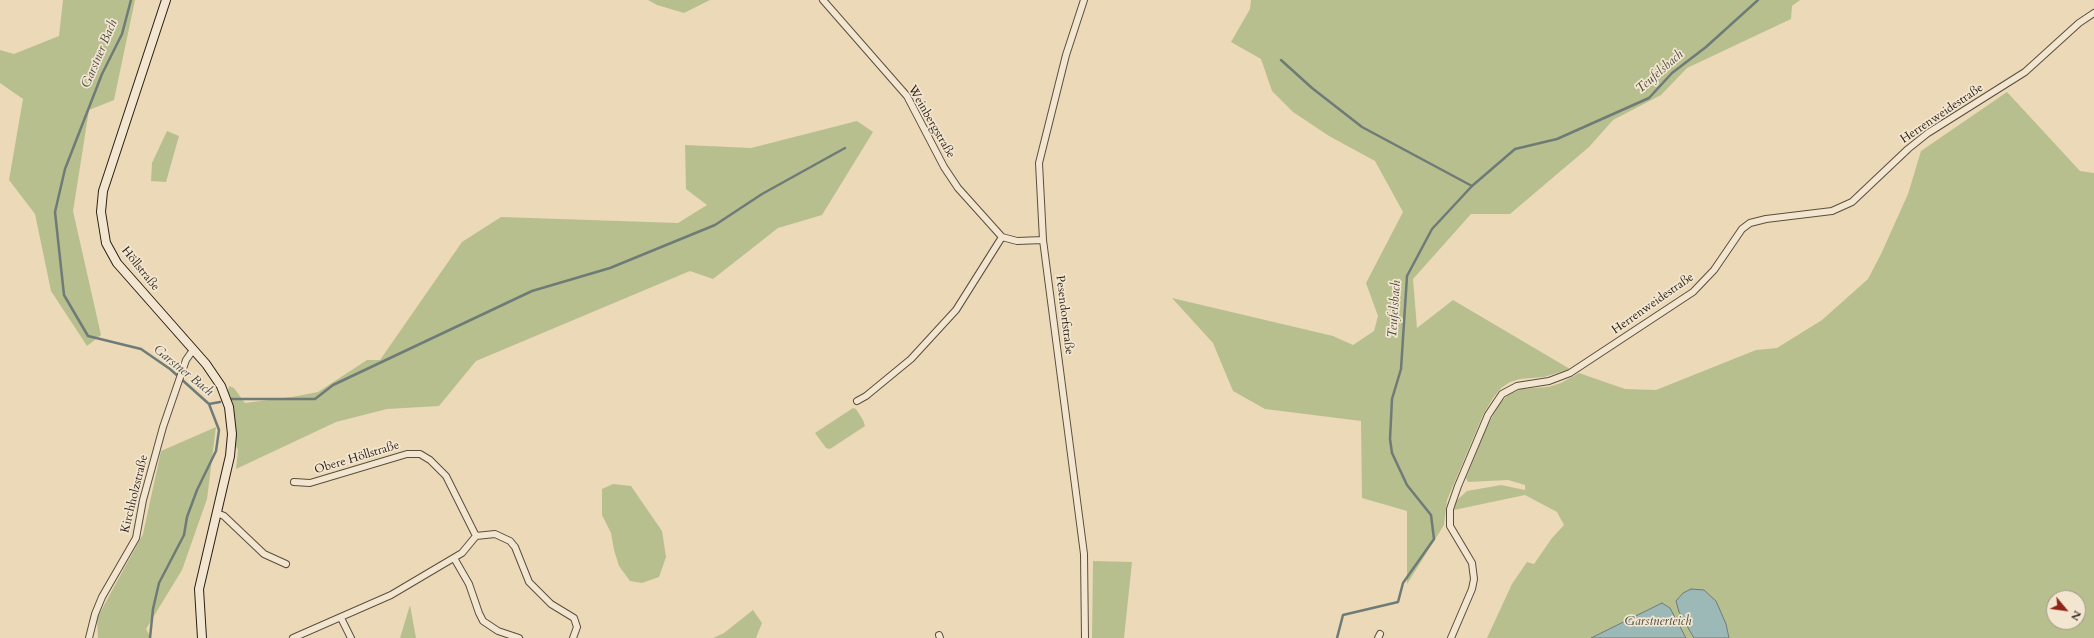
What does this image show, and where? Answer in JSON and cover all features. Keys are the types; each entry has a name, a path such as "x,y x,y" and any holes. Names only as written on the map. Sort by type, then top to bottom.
{"street":[{"name":"Höllstraße","path":"166,0 103,192 101,212 106,243 117,263 206,364 221,386 228,407 232,434 230,456 199,589 202,638"},
{"name":"Weinbergstraße","path":"823,0 906,96 947,172 958,188 1002,237"},
{"name":"Pesendorfstraße","path":"1084,0 1066,55 1039,163 1043,240 1084,554 1085,638"},
{"name":"Herrenweidestraße","path":"1451,638 1468,600 1474,579 1472,563 1450,526 1450,509 1488,415 1502,394 1517,386 1554,380 1570,373 1694,292 1714,270 1738,233 1750,223 1766,219 1832,211 1852,202 1908,149 1928,133 2025,72 2070,31 2094,14"},
{"path":"857,401 866,396 911,359 956,310 1002,237 1017,242 1043,240"},
{"name":"Kirchholzstraße","path":"89,638 95,614 102,597 136,538 144,496 163,427 183,368 193,350"},
{"name":"Obere Höllstraße","path":"294,482 310,483 407,454 420,454 430,460 446,476 476,536"},
{"path":"217,513 224,516 264,554 286,564"},
{"path":"293,638 341,618 391,594 466,550 476,536 495,534 510,541 515,547 529,582 551,604 574,618 577,627 573,638"},
{"path":"454,558 469,584 478,613 483,621 498,631 519,638"},
{"path":"341,618 351,638"}],"green space":[{"path":"63,0 135,0 114,100 89,110 73,211 101,335 87,346 51,291 35,214 9,180 23,99 0,83 0,50 14,54 59,36"},
{"path":"648,0 710,0 684,13 657,5"},
{"path":"1251,0 1800,0 1792,6 1791,19 1687,68 1661,95 1613,120 1589,147 1510,214 1471,214 1413,279 1417,328 1453,300 1570,369 1544,377 1520,379 1510,382 1501,388 1493,398 1483,415 1447,500 1444,525 1407,584 1407,511 1362,498 1361,421 1265,409 1233,391 1213,343 1172,298 1333,336 1353,345 1374,331 1378,316 1366,283 1403,212 1375,161 1329,136 1293,112 1272,91 1261,59 1231,42 1250,9"},
{"path":"2007,92 2080,171 2094,173 2094,638 1729,638 1726,624 1679,612 1694,638 1686,638 1670,608 1662,603 1591,638 1487,638 1512,584 1527,562 1534,564 1552,538 1564,525 1557,512 1525,495 1454,510 1456,501 1467,491 1501,485 1525,490 1525,485 1508,480 1468,482 1466,478 1487,426 1500,403 1508,395 1521,389 1548,387 1561,383 1579,373 1625,389 1656,390 1756,350 1777,348 1822,320 1868,279 1908,194 1921,151"},
{"path":"857,121 873,132 822,215 778,228 713,279 690,271 476,361 439,406 387,409 336,422 236,469 238,450 235,444 233,410 228,391 229,386 234,388 245,403 292,397 318,392 367,360 380,360 462,242 501,217 678,223 707,205 686,189 685,145 751,148"},
{"path":"167,131 179,136 166,182 151,181 152,163"},
{"path":"853,408 856,409 865,426 830,449 826,448 815,433"},
{"path":"216,427 207,499 182,570 146,629 151,638 98,638 97,618 143,534 161,451"},
{"path":"613,484 631,486 662,531 666,557 659,577 642,583 630,581 619,566 611,533 602,515 602,489"},
{"path":"1093,561 1132,562 1124,638 1092,638"},
{"path":"410,605 416,638 400,638"},
{"path":"753,610 762,623 756,638 713,638 724,633"}],"water":[{"path":"1691,589 1704,590 1716,601 1726,624 1729,638 1694,638 1679,612 1676,601 1683,593"},
{"name":"Garstnerteich","path":"1662,603 1670,608 1686,638 1591,638"}],"waterway":[{"name":"Garstner Bach","path":"131,0 122,34 102,74 65,169 55,212 64,295 88,336 141,349 170,369 209,404 219,430 216,451 197,490 187,517 184,535 159,583 153,609 150,638"},
{"name":"Teufelsbach","path":"1337,638 1343,615 1398,602 1403,583 1434,539 1431,515 1407,485 1392,453 1390,439 1392,399 1401,369 1407,276 1432,229 1472,186 1515,149 1557,139 1649,98 1672,73 1706,47 1758,0"},
{"path":"1281,60 1312,88 1362,127 1472,186"},
{"path":"231,399 315,399 333,385 532,291 610,268 715,225 762,194 845,148"},
{"path":"209,404 220,402"}]}
